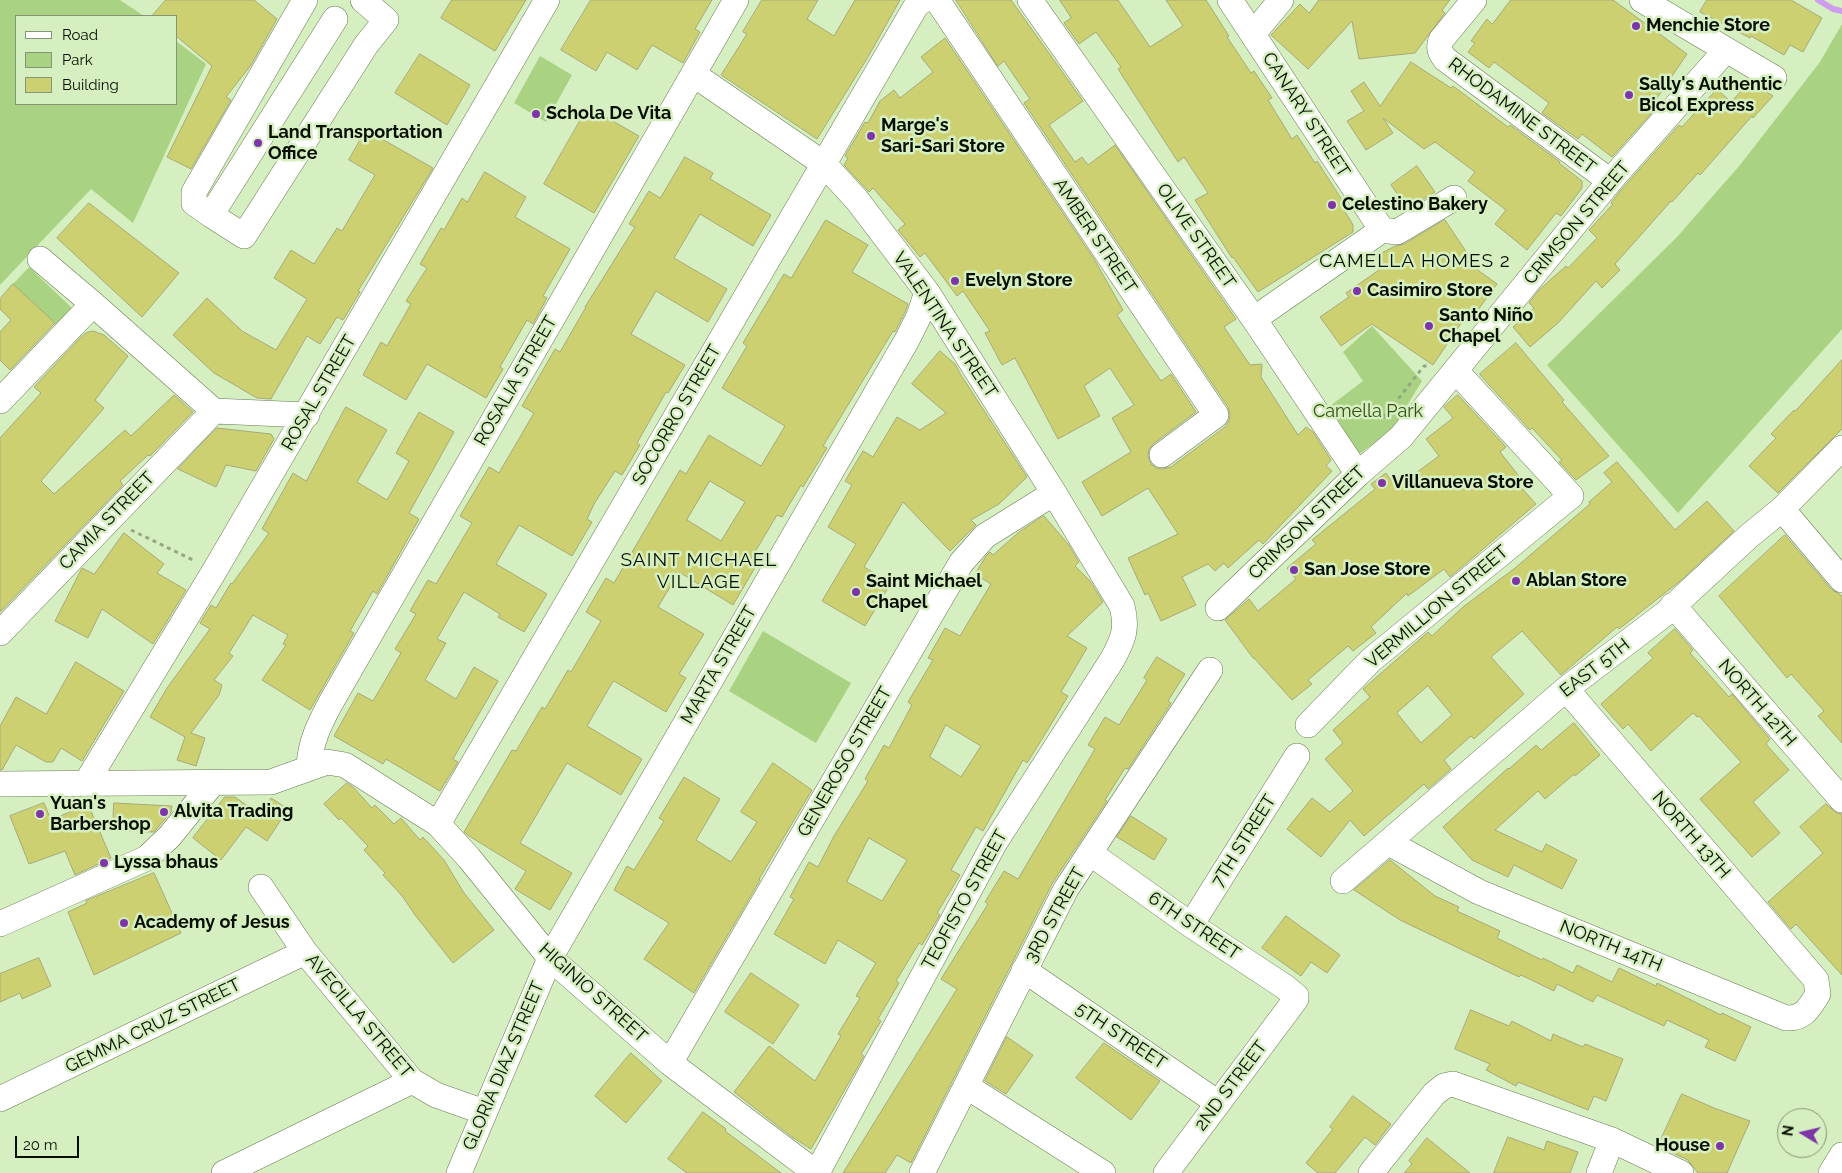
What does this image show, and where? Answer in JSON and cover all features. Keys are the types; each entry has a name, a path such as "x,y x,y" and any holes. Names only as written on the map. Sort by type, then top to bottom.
{"street":[{"path":"363,0 386,20 366,45 244,236 194,203 194,192 298,4 329,28 366,45"},
{"name":"ROSAL STREET","path":"86,783 307,415 548,0"},
{"name":"ROSALIA STREET","path":"308,767 314,735 330,704 736,0"},
{"name":"OLIVE STREET","path":"1030,0 1254,319 1358,474"},
{"name":"CANARY STREET","path":"1230,0 1382,230"},
{"path":"1252,34 1281,0"},
{"name":"RHODAMINE STREET","path":"1474,0 1441,40 1438,47 1445,59 1610,181"},
{"path":"1642,0 1774,78"},
{"name":"SOCORRO STREET","path":"438,824 824,164 925,2"},
{"name":"AMBER STREET","path":"925,2 1216,416 1162,455"},
{"path":"211,215 329,28"},
{"name":"CRIMSON STREET","path":"1218,608 1358,474 1401,437 1610,181 1726,50"},
{"name":"VALENTINA STREET","path":"693,74 824,164 857,200 927,292 1054,493 1122,606 1125,619 1124,634"},
{"path":"1254,319 1382,230 1397,232 1454,198"},
{"path":"40,260 93,304 214,411 307,415"},
{"name":"MARTA STREET","path":"550,958 902,349 919,316 927,292"},
{"path":"0,401 93,304"},
{"name":"VERMILLION STREET","path":"1308,725 1371,660 1571,496 1452,376"},
{"name":"CAMIA STREET","path":"0,633 214,411"},
{"name":"EAST 5TH","path":"1343,881 1566,689 1666,612 1782,509 1842,448"},
{"name":"GENEROSO STREET","path":"670,1063 961,563 985,536 1054,493"},
{"path":"1782,509 1842,580"},
{"name":"NORTH 12TH","path":"1673,605 1842,800"},
{"name":"TEOFISTO STREET","path":"817,1173 994,844 1112,660 1124,634"},
{"name":"3RD STREET","path":"922,1173 1066,889 1210,670"},
{"name":"NORTH 13TH","path":"1566,689 1816,980"},
{"name":"7TH STREET","path":"1191,925 1297,756"},
{"name":"HIGINIO STREET","path":"0,784 212,784 271,782 326,762 345,765 438,824 469,858 550,958 670,1063 817,1173"},
{"path":"0,924 147,858 170,836 212,784"},
{"name":"NORTH 14TH","path":"1389,843 1479,892 1786,1018 1795,1018 1806,1011 1818,994 1816,980"},
{"name":"6TH STREET","path":"1090,853 1191,925 1285,987 1296,996 1296,1000"},
{"name":"AVECILLA STREET","path":"261,887 305,952 412,1081 436,1095 484,1112"},
{"name":"GEMMA CRUZ STREET","path":"0,1099 305,952"},
{"name":"GLORIA DIAZ STREET","path":"459,1173 550,958"},
{"name":"5TH STREET","path":"1024,970 1218,1103"},
{"name":"2ND STREET","path":"1166,1173 1296,1000"},
{"path":"224,1173 412,1081"},
{"path":"1371,1173 1434,1094 1444,1086 1453,1084 1612,1140 1681,1173"},
{"path":"966,1086 1103,1173"},
{"path":"1599,1173 1612,1140"},
{"path":"1832,1173 1842,1155"}],"path":[{"path":"1327,428 1340,423 1361,410 1373,416 1384,417 1424,366 1436,366 1452,376"},
{"path":"108,519 215,570"}],"green space":[{"path":"0,0 120,0 142,15 15,15 15,105 178,105 178,43 206,64 133,223 91,189 0,285"},
{"path":"1842,24 1842,329 1678,513 1547,365 1677,237 1740,165 1820,62"},
{"path":"540,56 572,75 546,122 514,103"},
{"path":"29,267 72,308 56,324 13,284"},
{"name":"Camella Park","path":"1372,326 1422,381 1392,430 1358,455 1330,406 1363,381 1343,352"},
{"path":"763,631 851,683 816,743 729,691"}],"building":[{"path":"166,0 254,0 277,19 251,65 226,97 231,100 191,169 167,157 212,66 178,38 178,15 153,15"},
{"path":"452,0 526,0 495,51 441,18"},
{"path":"591,0 712,0 695,29 700,32 683,63 652,45 637,70 607,52 596,71 561,50"},
{"path":"762,0 818,0 807,19 834,36 855,0 900,0 868,57 817,139 721,75 747,34 743,32"},
{"path":"956,0 1011,0 1083,101 1049,125 1075,162 1082,157 1088,165 1115,145 1236,319 1224,327 1250,365 1262,364 1261,377 1298,435 1306,427 1313,432 1331,460 1326,466 1332,471 1263,544 1259,540 1228,568 1224,563 1215,571 1208,564 1182,577 1196,605 1161,621 1148,593 1145,595 1128,558 1178,534 1148,488 1102,516 1082,482 1131,452 1112,418 1134,405 1110,368 1084,386 1100,416 1058,439 1015,358 1002,365 985,333 990,331 963,291 957,296 925,253 920,257 898,230 905,224 873,188 869,192 844,165 848,158 845,156 865,122 868,123 880,101 894,90 900,98 933,72 921,57 945,38 1094,259 1123,310 1117,315 1143,355 1161,381 1171,374 1196,412 1153,444 1149,449 1148,456 1151,464 1156,468 1171,467 1225,427 1229,421 1228,407 1024,103 1030,99 1004,61 998,66"},
{"path":"1060,0 1118,0 1150,47 1183,26 1166,0 1206,0 1229,36 1227,37 1251,73 1254,71 1272,98 1268,100 1292,139 1297,135 1315,163 1317,161 1344,203 1341,205 1353,225 1353,232 1258,292 1232,258 1195,200 1208,193 1184,157 1178,162 1118,69 1121,67 1096,32 1079,44 1064,23 1071,18"},
{"path":"1319,0 1450,0 1442,10 1445,13 1415,53 1359,59 1352,21 1308,69 1271,35 1300,4 1309,13"},
{"path":"1511,0 1613,0 1687,54 1653,104 1657,107 1612,157 1582,134 1578,139 1542,113 1549,103 1494,62 1489,68 1468,52 1475,43 1471,41 1487,19 1492,24"},
{"path":"1707,0 1791,0 1822,18 1803,52 1790,45 1784,55 1751,36 1750,38 1700,12"},
{"path":"420,54 470,85 447,125 395,93"},
{"path":"1411,62 1451,88 1453,86 1508,127 1510,125 1582,181 1582,188 1561,216 1556,213 1527,250 1495,224 1506,210 1468,181 1475,172 1435,142 1424,149 1383,118 1393,133 1366,150 1347,121 1364,111 1351,91 1364,82 1380,106"},
{"path":"1750,81 1773,96 1753,118 1752,116 1700,175 1698,173 1671,201 1615,264 1620,270 1602,288 1596,281 1558,323 1530,347 1513,327 1534,308 1529,303 1539,290 1566,266 1568,268 1597,238 1589,230 1613,204 1611,203 1621,190 1679,125 1682,127 1717,89 1731,102"},
{"path":"588,107 639,136 594,213 544,184"},
{"path":"366,130 433,168 358,291 360,292 343,320 337,317 320,344 307,336 271,399 257,398 214,373 173,335 207,298 242,331 276,350 307,299 274,278 291,250 314,264 337,228 342,231 375,175 349,160"},
{"path":"685,157 713,173 710,179 771,215 753,246 700,214 674,258 727,289 708,322 656,291 631,334 685,365 668,393 666,392 637,443 640,445 622,475 615,471 594,504 587,519 592,522 572,556 519,525 496,564 547,594 524,632 498,617 500,614 464,592 437,639 446,643 425,680 456,699 474,667 498,681 453,759 458,762 440,791 386,759 383,764 334,736 358,693 373,701 401,653 395,649 416,614 410,611 428,580 436,584 472,523 460,516 489,467 499,473 534,413 522,406 555,349 560,352 585,307 635,227 629,224 649,191 660,198"},
{"path":"1417,166 1435,192 1408,209 1391,185"},
{"path":"485,172 526,197 515,217 570,249 543,296 547,298 533,324 527,320 500,367 503,369 486,398 427,364 406,400 363,375 381,342 387,346 411,304 406,301 427,268 420,264 441,228 444,230 462,198 467,202"},
{"path":"89,203 179,273 142,317 57,238"},
{"path":"826,220 868,245 852,272 908,304 895,332 893,331 823,446 827,448 803,487 801,485 782,517 777,515 749,562 756,566 733,605 679,572 658,607 704,634 679,674 686,678 666,712 614,681 612,683 587,726 642,759 621,795 567,763 520,843 572,873 550,910 515,889 526,871 464,832 512,750 516,751 542,707 545,709 568,670 571,672 601,621 586,612 606,578 614,583 680,470 686,474 709,435 761,466 785,426 722,388 747,346 743,343 784,274 791,278","holes":["710,481 745,502 721,541 687,520"]},
{"path":"1445,220 1479,271 1497,284 1475,314 1470,310 1433,365 1372,324 1341,346 1320,317 1349,297 1346,293 1379,270 1377,265 1382,261 1378,255 1395,246 1404,244"},
{"path":"13,284 55,323 10,370 0,360 0,332 11,320 0,309 0,299"},
{"path":"93,331 104,335 128,356 95,400 104,408 41,481 54,494 125,430 131,436 174,395 193,412 150,456 148,455 120,481 123,485 0,612 0,438 41,393 34,387 80,338 86,333"},
{"path":"1516,343 1564,400 1562,402 1609,456 1576,480 1559,462 1562,460 1532,428 1530,430 1480,374"},
{"path":"940,351 955,364 1027,477 999,504 971,520 976,525 950,551 903,502 864,567 891,583 865,626 822,601 856,544 828,527 852,485 845,481 863,451 873,457 897,417 920,430 946,413 912,384"},
{"path":"1842,360 1842,429 1778,493 1749,466 1776,438 1771,434"},
{"path":"1458,395 1506,447 1500,452 1522,480 1518,484 1536,504 1450,577 1444,569 1408,596 1407,593 1371,627 1376,633 1353,651 1348,646 1308,680 1312,684 1292,700 1253,658 1225,620 1249,599 1258,611 1296,579 1287,568 1316,544 1312,540 1375,489 1371,484 1386,473 1395,486 1404,479 1405,481 1439,456 1426,439 1453,418 1444,407"},
{"path":"346,407 387,430 357,482 387,500 409,461 396,453 419,412 454,432 409,513 419,519 377,594 373,591 350,631 354,633 310,710 262,680 286,645 283,644 288,635 253,615 229,653 233,656 214,680 222,685 219,695 191,733 205,738 196,766 177,760 185,737 150,717 167,688 210,629 200,623 211,605 216,608 231,583 269,533 262,529 293,473 306,481"},
{"path":"217,428 271,434 274,439 256,471 226,465 216,487 178,469"},
{"path":"1617,462 1675,530 1707,501 1734,531 1679,582 1619,629 1617,627 1561,675 1522,631 1491,657 1524,694 1474,739 1471,736 1444,760 1451,769 1428,789 1424,784 1364,836 1350,820 1321,857 1287,829 1312,798 1330,812 1353,791 1325,759 1343,743 1333,730 1370,697 1363,689 1428,632 1432,636 1463,607 1515,568 1590,504 1589,502 1612,482 1604,473","holes":["1428,686 1452,715 1421,743 1397,713"]},
{"path":"1044,516 1068,544 1079,562 1075,566 1090,581 1103,602 1067,636 1087,648 1061,692 1068,696 1027,763 1023,760 983,831 976,827 951,870 960,875 937,913 940,915 922,945 919,943 896,981 899,983 878,1019 881,1021 861,1054 864,1056 811,1149 792,1137 734,1092 769,1046 815,1081 841,1036 838,1034 860,998 856,996 876,963 838,940 825,964 774,934 794,899 790,897 809,862 818,867 834,836 868,781 865,779 884,745 889,748 912,705 908,702 933,660 928,658 945,628 960,636 991,584 975,574 990,552 993,555 1019,532","holes":["946,725 981,746 961,777 930,757","869,838 907,860 882,901 847,882"]},
{"path":"124,533 164,564 157,573 186,590 153,644 102,609 88,638 55,621 82,568 94,574"},
{"path":"1785,535 1831,589 1842,596 1842,743 1818,716 1824,711 1791,674 1787,678 1719,596"},
{"path":"1675,629 1693,650 1690,653 1729,697 1732,694 1770,739 1766,744 1789,770 1753,802 1780,833 1752,857 1700,799 1741,762 1699,716 1697,717 1693,713 1651,751 1628,724 1623,729 1601,704 1653,658 1648,653"},
{"path":"1157,657 1185,674 1168,701 1171,703 1128,769 1125,768 1105,800 1107,801 1053,882 911,1163 897,1155 885,1173 843,1173 957,989 941,979 988,904 985,902 1004,871 1018,879 1095,749 1088,745 1105,717 1119,725 1147,680 1144,678"},
{"path":"76,662 124,691 82,761 61,748 53,762 46,762 16,745 2,770 0,770 0,726 16,697 46,714"},
{"path":"1574,723 1600,755 1545,799 1538,791 1495,830 1542,852 1546,844 1577,860 1562,889 1514,865 1508,877 1472,860 1443,827 1536,745 1541,750"},
{"path":"773,763 812,790 694,993 644,959 669,923 614,890 627,866 634,870 664,821 659,818 684,777 720,799 696,840 731,862 757,822 741,812"},
{"path":"347,783 372,808 375,805 394,824 401,818 420,840 423,837 444,860 464,893 494,930 453,963 403,897 383,875 385,873 364,850 368,846 341,818 339,820 324,804"},
{"path":"225,797 235,797 260,815 271,798 288,809 267,841 246,827 221,860 193,838"},
{"path":"44,803 51,820 88,804 111,858 75,875 65,851 29,864 10,816"},
{"path":"114,803 172,806 171,812 154,832 113,831"},
{"path":"1826,804 1837,813 1842,814 1842,975 1796,924 1791,929 1768,902 1823,853 1800,827"},
{"path":"1131,816 1167,839 1154,860 1117,837"},
{"path":"1390,860 1435,896 1459,907 1457,911 1500,931 1497,938 1542,960 1543,958 1573,973 1577,965 1612,982 1619,968 1656,986 1657,983 1721,1015 1722,1013 1751,1027 1735,1061 1705,1047 1709,1040 1667,1020 1664,1026 1597,995 1593,1002 1557,984 1554,991 1521,975 1519,977 1400,920 1354,890"},
{"name":"Academy of Jesus","path":"154,873 181,933 94,975 68,912 87,903 86,901"},
{"path":"1286,916 1340,955 1327,973 1311,962 1301,976 1262,948"},
{"path":"39,958 51,986 22,999 20,993 0,1002 0,974"},
{"path":"751,973 799,1005 773,1044 725,1012"},
{"path":"1471,1010 1509,1026 1512,1021 1551,1041 1553,1034 1583,1047 1585,1044 1623,1059 1606,1101 1594,1096 1588,1110 1518,1082 1516,1086 1486,1070 1490,1064 1455,1049"},
{"path":"1007,1037 1033,1055 1006,1094 985,1081"},
{"path":"1104,1043 1160,1081 1131,1120 1076,1078"},
{"path":"631,1053 662,1081 626,1123 595,1096"},
{"path":"1682,1094 1750,1121 1727,1173 1698,1173 1688,1160 1658,1146"},
{"path":"1353,1096 1391,1124 1375,1145 1365,1137 1335,1173 1318,1173 1306,1163 1333,1129 1330,1127"},
{"path":"703,1112 781,1173 687,1173 668,1159"},
{"path":"1508,1137 1544,1150 1547,1141 1578,1152 1570,1173 1494,1173"},
{"path":"1427,1138 1470,1173 1404,1173 1412,1164 1409,1161"}],"waterway":[{"path":"1818,0 1833,9 1842,11"}],"place":[{"name":"Menchie Store","path":"1636,26"},
{"name":"Sally's Authentic Bicol Express","path":"1629,95"},
{"name":"Schola De Vita","path":"536,114"},
{"name":"Marge's Sari-Sari Store","path":"871,136"},
{"name":"Land Transportation Office","path":"258,143"},
{"name":"Celestino Bakery","path":"1332,205"},
{"name":"Evelyn Store","path":"955,281"},
{"name":"Casimiro Store","path":"1357,291"},
{"name":"Santo Niño Chapel","path":"1429,326"},
{"name":"Villanueva Store","path":"1382,483"},
{"name":"San Jose Store","path":"1294,570"},
{"name":"Ablan Store","path":"1516,581"},
{"name":"Saint Michael Chapel","path":"856,592"},
{"name":"Alvita Trading","path":"164,812"},
{"name":"Yuan's Barbershop","path":"40,814"},
{"name":"Lyssa bhaus","path":"104,863"},
{"name":"Academy of Jesus","path":"124,923"},
{"name":"House","path":"1720,1146"}],"district":[{"name":"CAMELLA HOMES 2","path":"1415,261"},
{"name":"SAINT MICHAEL VILLAGE","path":"699,571"}]}
